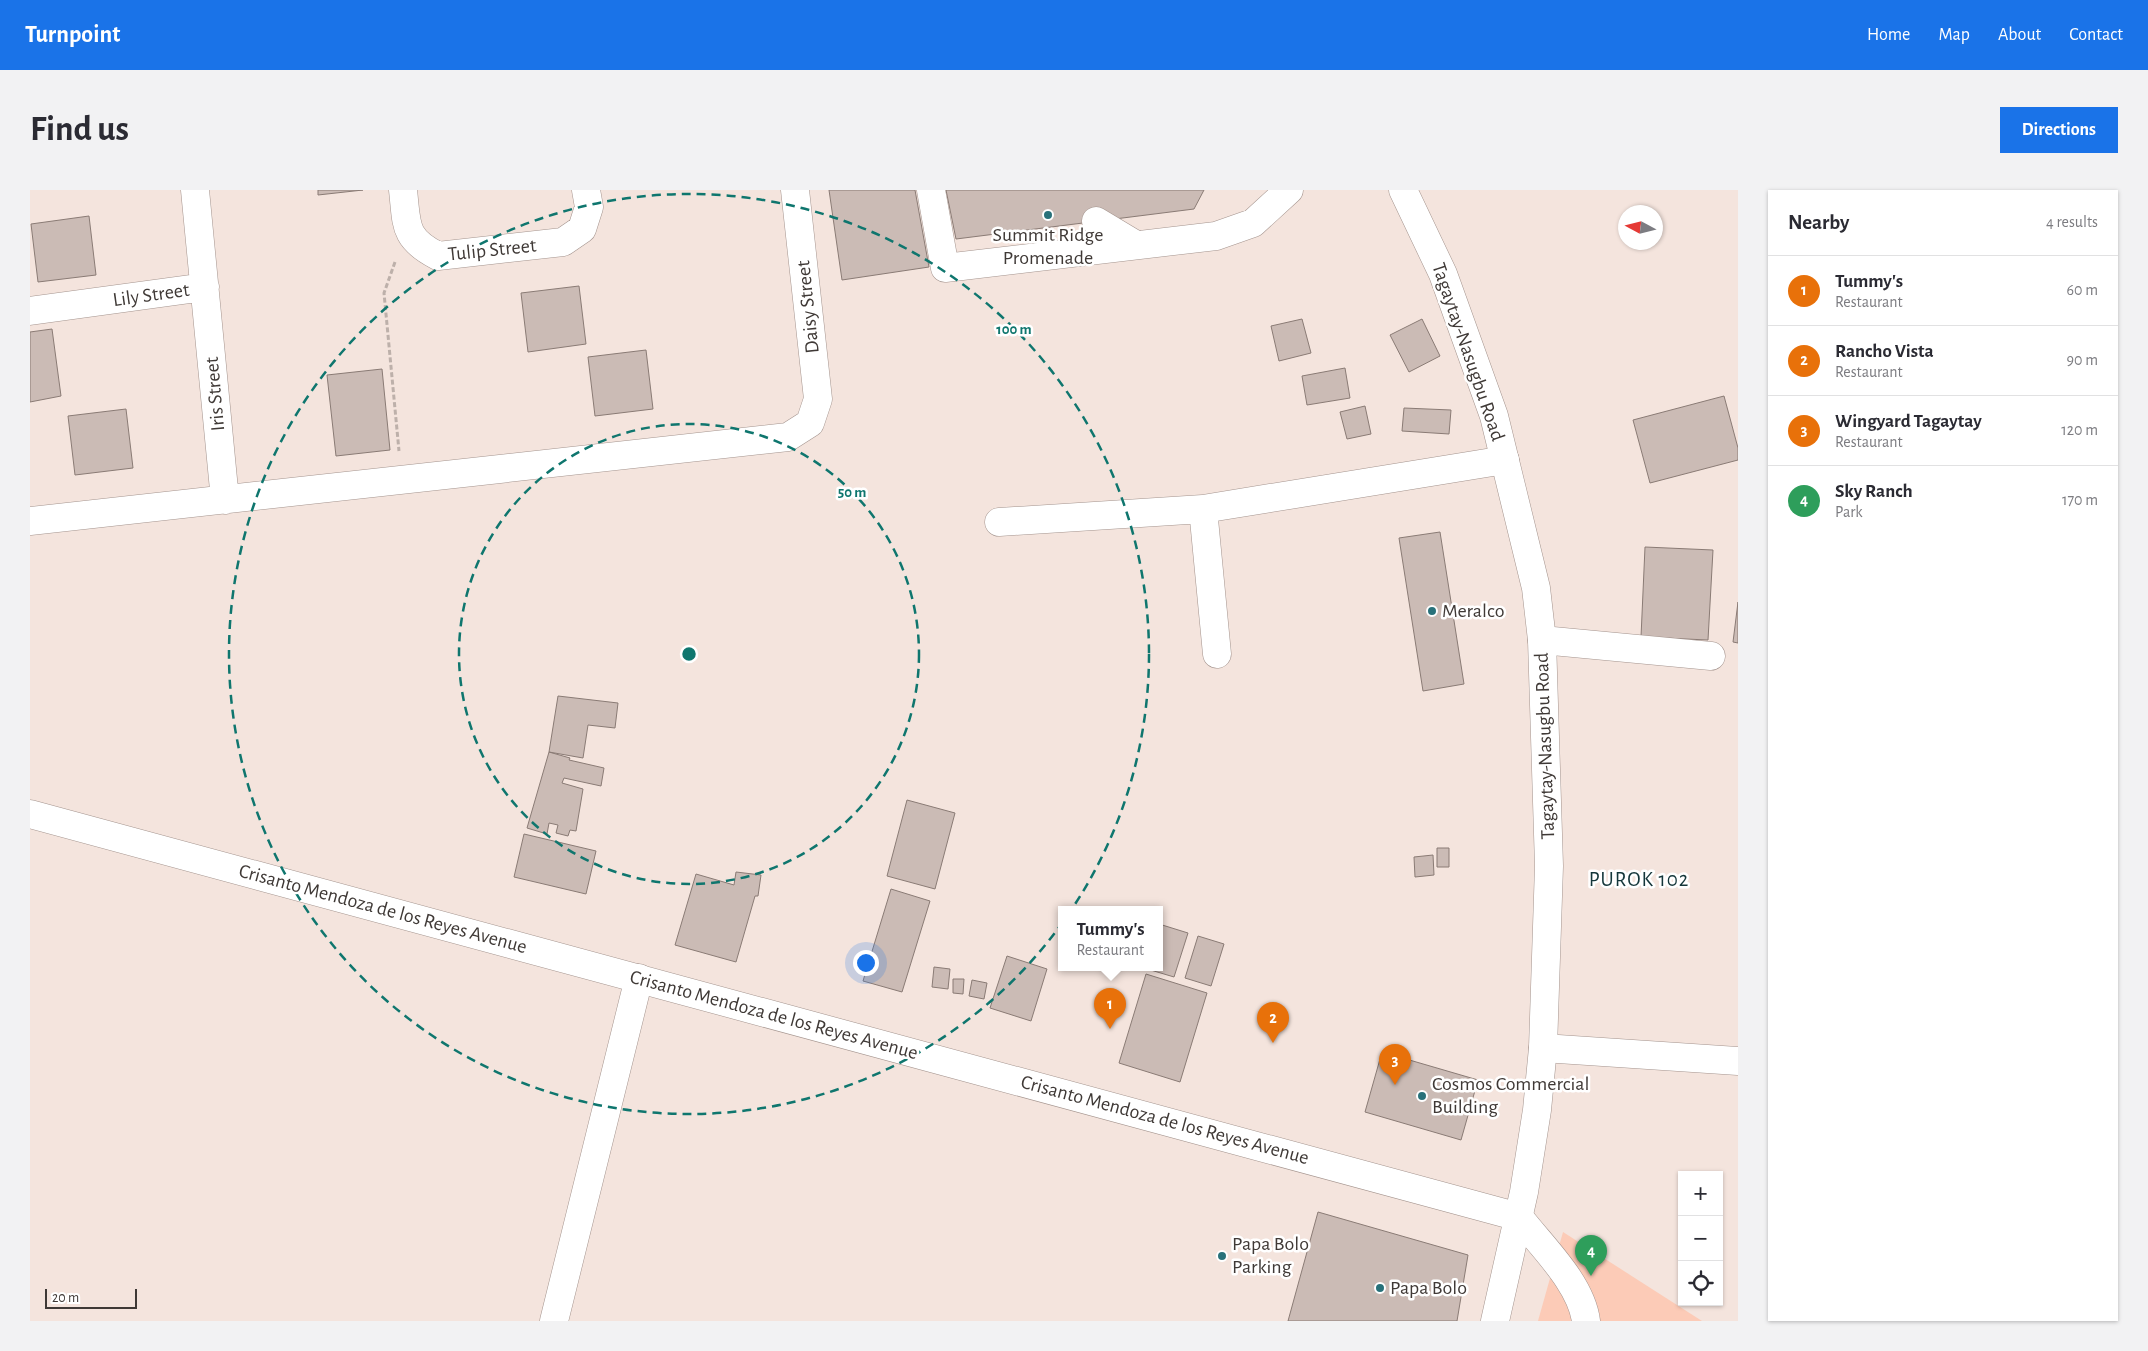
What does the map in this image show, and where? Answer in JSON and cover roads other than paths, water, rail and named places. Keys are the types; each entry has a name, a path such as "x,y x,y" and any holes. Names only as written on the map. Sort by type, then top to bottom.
{"main road":[{"name":"Lily Street","path":"30,311 205,288 194,190"},
{"name":"Tulip Street","path":"403,190 407,229 420,247 438,256 563,242 582,229 589,207 586,190"},
{"name":"Daisy Street","path":"225,500 788,437 810,423 818,399 795,190"},
{"path":"931,190 945,268 1216,236 1253,223 1289,190"},
{"name":"Tagaytay-Nasugbu Road","path":"1403,190 1443,274 1494,416 1536,588 1542,640 1549,866 1543,1048 1537,1110 1518,1217 1495,1321"},
{"path":"1096,221 1136,245"},
{"name":"Iris Street","path":"205,288 225,500"},
{"path":"999,522 1203,508 1505,460"},
{"path":"30,521 225,500"},
{"path":"1203,508 1217,654"},
{"path":"1542,640 1711,656"},
{"name":"Crisanto Mendoza de los Reyes Avenue","path":"30,814 1518,1217"},
{"path":"554,1321 639,978"},
{"path":"1543,1048 1738,1061"},
{"path":"1518,1217 1568,1278 1579,1295 1586,1321"}],"place":[{"name":"Summit Ridge Promenade","path":"1048,215"},
{"name":"Meralco","path":"1432,611"},
{"name":"Tummy's","path":"1110,1029"},
{"name":"Rancho Vista","path":"1273,1043"},
{"name":"Wingyard Tagaytay","path":"1395,1085"},
{"name":"Cosmos Commercial Building","path":"1422,1096"},
{"name":"Papa Bolo Parking","path":"1222,1256"},
{"name":"Sky Ranch","path":"1591,1276"},
{"name":"Papa Bolo","path":"1380,1288"}],"district":[{"name":"PUROK 102","path":"1639,879"}]}
